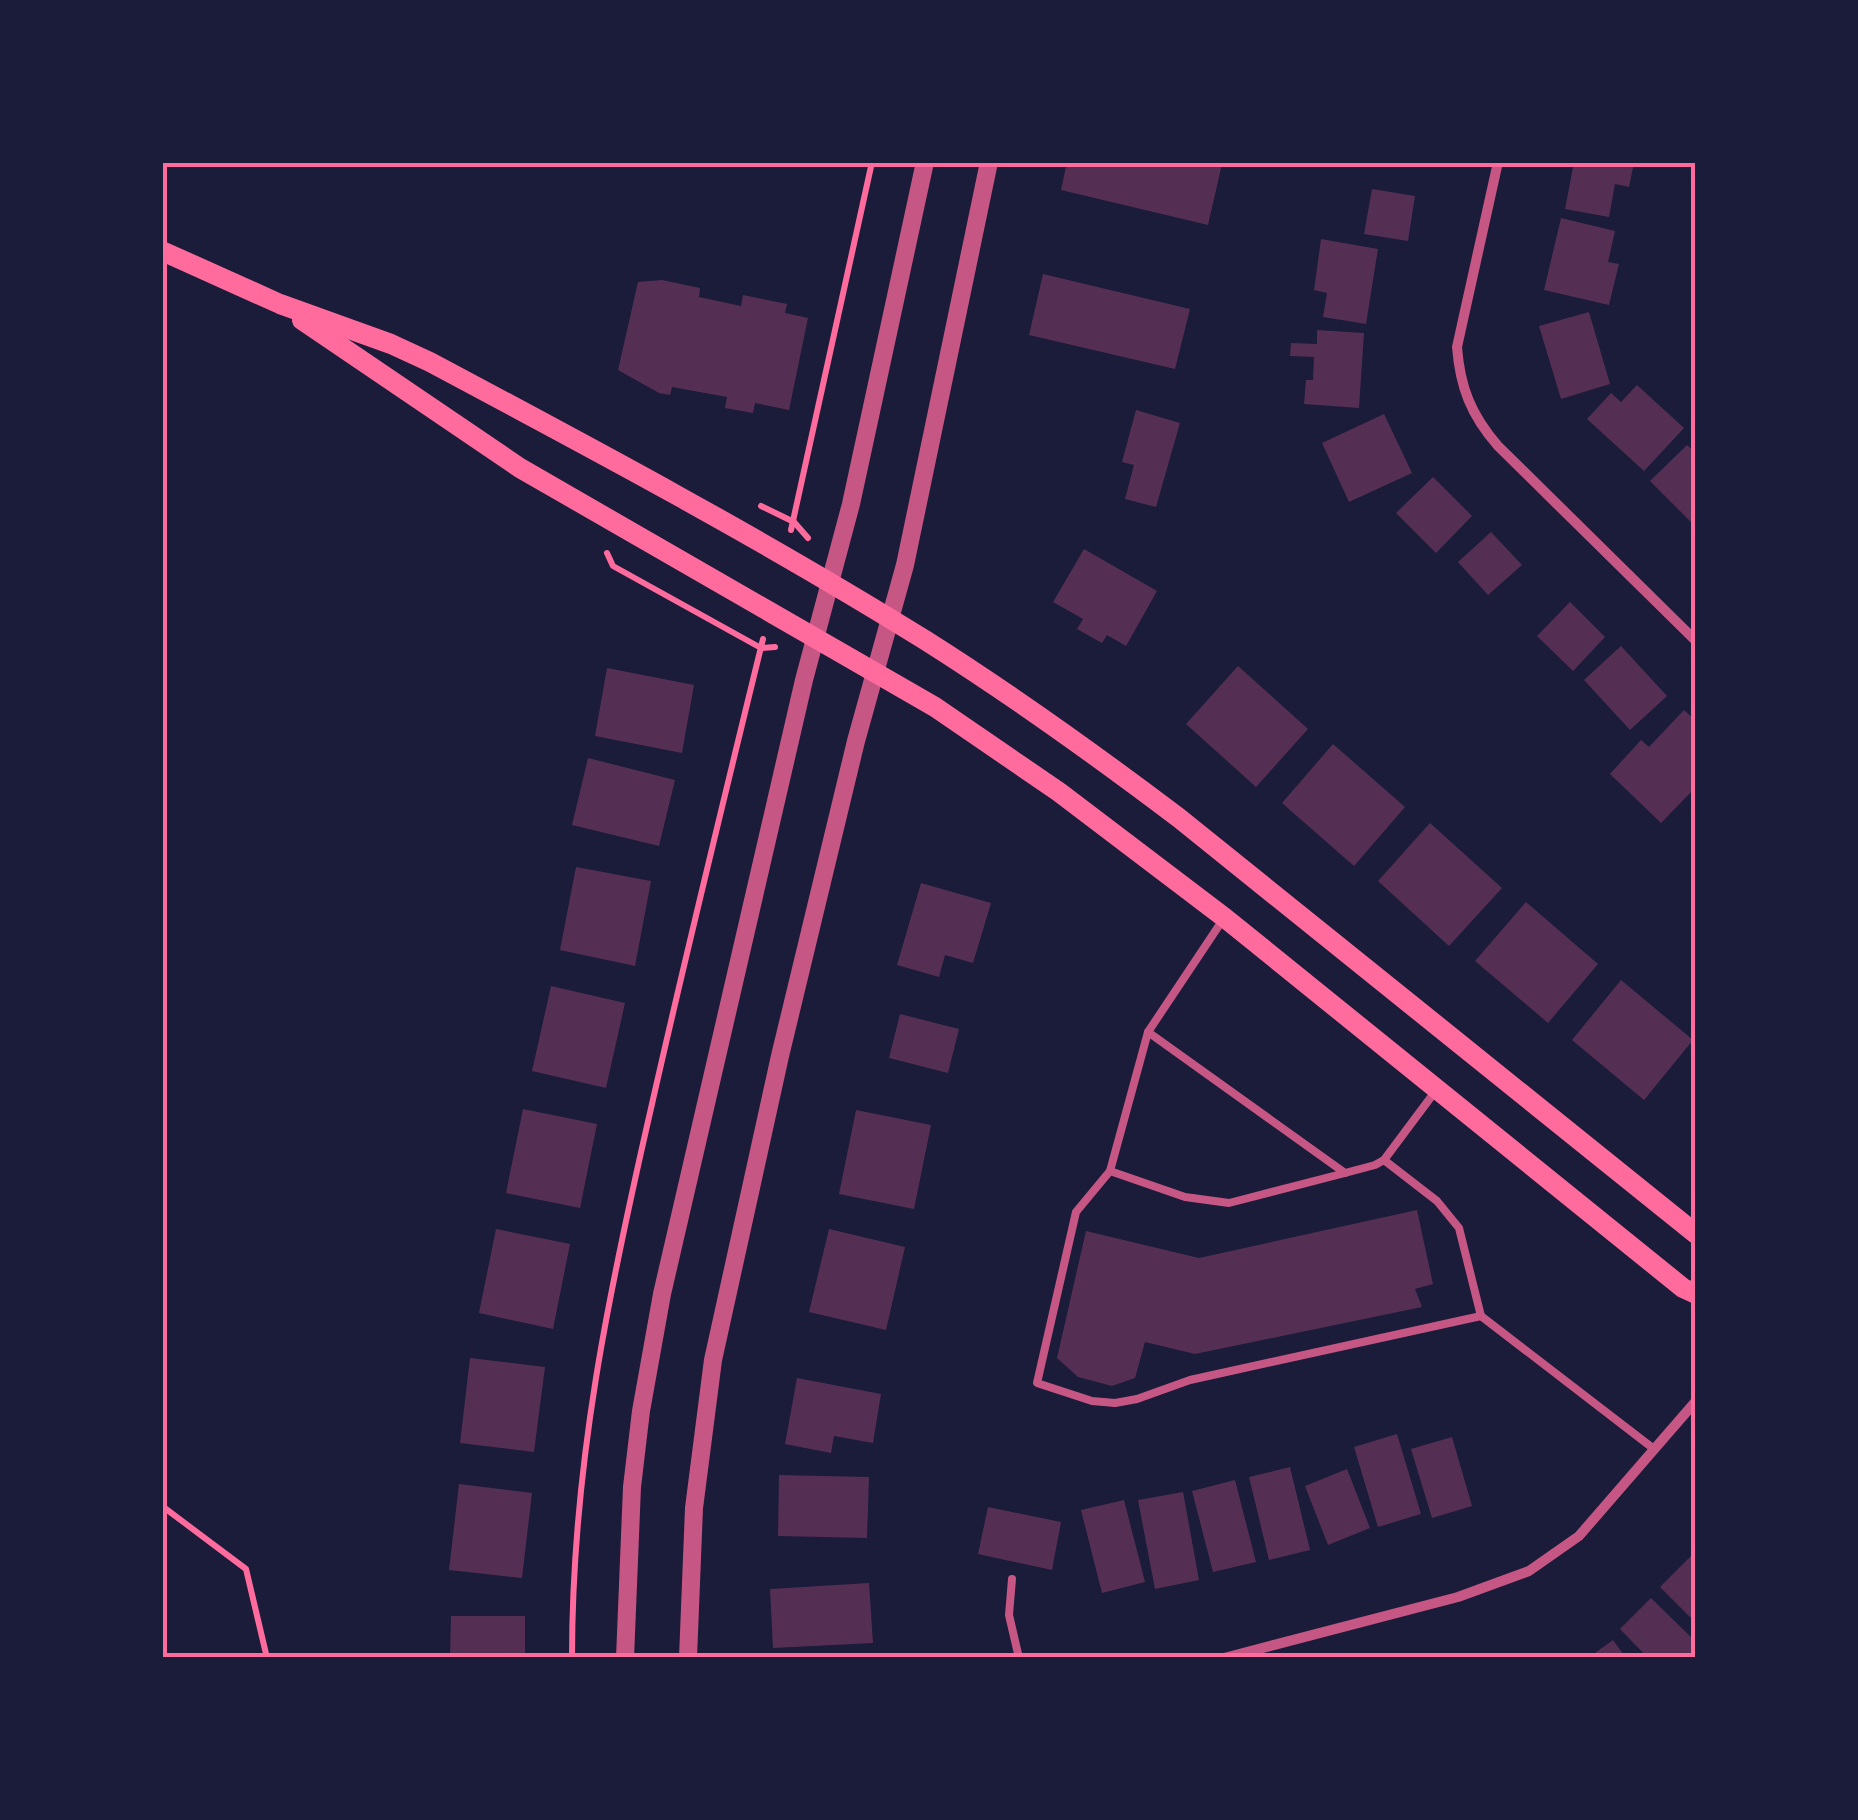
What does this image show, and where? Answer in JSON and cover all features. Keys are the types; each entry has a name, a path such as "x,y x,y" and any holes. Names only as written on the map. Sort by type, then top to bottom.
{"main road":[{"path":"162,251 280,304 430,362 831,583 980,676 1180,818 1696,1234"},
{"path":"280,304 520,468 935,707 1059,792 1225,918 1683,1288 1696,1294"}],"street":[{"path":"625,1658 632,1487 652,1343 684,1187 831,583 925,162"},
{"path":"688,1658 694,1508 714,1360 780,1056 856,741 892,620 989,162"},
{"path":"1498,162 1458,347 1459,373 1467,402 1480,426 1498,446 1696,641"},
{"path":"1224,1658 1442,1602 1529,1572 1579,1536 1696,1401"}],"lane":[{"path":"1225,918 1148,1032 1110,1172 1076,1212 1037,1383 1092,1401 1137,1399 1190,1380 1481,1316"},
{"path":"1148,1032 1345,1173"},
{"path":"1110,1172 1196,1200 1229,1204 1376,1166 1437,1090"},
{"path":"1384,1160 1437,1201 1458,1228 1481,1316 1654,1449"},
{"path":"1012,1579 1009,1615 1018,1658"}],"path":[{"path":"798,506 872,162"},
{"path":"613,566 761,648"},
{"path":"572,1658 573,1569 584,1446 598,1350 675,1001 759,658"},
{"path":"162,1506 246,1569 267,1658"}],"building":[{"path":"1067,162 1222,164 1208,225 1061,190"},
{"path":"1574,162 1634,162 1629,187 1615,184 1609,217 1565,209"},
{"path":"1372,189 1415,196 1408,241 1364,234"},
{"path":"1561,218 1615,231 1608,262 1619,264 1609,305 1544,290"},
{"path":"1321,239 1378,249 1366,324 1323,317 1327,293 1314,290"},
{"path":"1043,274 1190,309 1175,369 1029,335"},
{"path":"662,280 700,288 699,297 741,306 743,295 787,304 785,313 808,318 789,410 755,403 753,413 725,408 727,397 672,387 670,395 659,393 618,370 638,282"},
{"path":"1589,312 1610,384 1561,399 1539,326"},
{"path":"1317,330 1364,333 1359,408 1304,404 1306,380 1313,380 1314,357 1290,356 1291,343 1317,344"},
{"path":"1637,385 1684,428 1644,471 1587,419 1611,393 1621,402"},
{"path":"1136,410 1180,423 1156,507 1125,499 1134,465 1122,462"},
{"path":"1384,414 1412,473 1349,502 1322,443"},
{"path":"1687,445 1696,453 1696,527 1650,481"},
{"path":"1433,477 1472,516 1436,553 1396,513"},
{"path":"1491,532 1522,565 1488,595 1458,562"},
{"path":"1084,549 1157,591 1126,646 1107,635 1102,643 1077,629 1083,619 1053,602"},
{"path":"1570,602 1605,637 1573,671 1537,636"},
{"path":"1621,646 1667,696 1630,730 1584,680"},
{"path":"1238,666 1308,729 1256,787 1186,724"},
{"path":"607,668 694,685 682,753 595,736"},
{"path":"1684,710 1696,721 1696,787 1661,823 1610,774 1641,740 1649,747"},
{"path":"1333,744 1405,807 1354,866 1282,803"},
{"path":"588,758 675,780 659,846 572,825"},
{"path":"1430,823 1502,888 1449,946 1378,881"},
{"path":"576,867 651,881 635,966 560,950"},
{"path":"921,883 991,903 973,963 945,955 939,977 897,965"},
{"path":"1526,902 1598,964 1548,1023 1475,961"},
{"path":"1621,980 1693,1040 1644,1100 1572,1040"},
{"path":"551,986 625,1003 606,1088 532,1071"},
{"path":"900,1014 959,1029 948,1073 889,1058"},
{"path":"523,1109 597,1124 580,1208 506,1193"},
{"path":"856,1110 931,1125 914,1209 839,1194"},
{"path":"1417,1210 1433,1284 1415,1289 1422,1307 1195,1354 1145,1342 1135,1378 1112,1386 1078,1377 1057,1358 1086,1231 1199,1258"},
{"path":"496,1229 570,1244 553,1329 479,1313"},
{"path":"829,1229 905,1247 886,1330 809,1312"},
{"path":"470,1358 545,1367 534,1452 460,1443"},
{"path":"797,1378 881,1394 873,1443 834,1436 831,1453 785,1444"},
{"path":"1397,1434 1421,1514 1378,1527 1354,1447"},
{"path":"1452,1437 1472,1506 1432,1518 1411,1449"},
{"path":"1290,1467 1310,1550 1269,1560 1249,1477"},
{"path":"1347,1469 1370,1528 1328,1545 1305,1486"},
{"path":"779,1475 869,1477 867,1538 778,1536"},
{"path":"1235,1480 1256,1562 1213,1572 1192,1491"},
{"path":"459,1484 532,1493 522,1578 449,1570"},
{"path":"1183,1492 1199,1580 1155,1589 1138,1500"},
{"path":"1124,1500 1145,1582 1102,1593 1081,1510"},
{"path":"988,1507 1061,1522 1052,1570 978,1554"},
{"path":"1692,1555 1696,1559 1696,1623 1660,1587"},
{"path":"869,1583 873,1643 773,1648 770,1589"},
{"path":"1651,1598 1696,1642 1696,1649 1687,1658 1648,1658 1620,1629"},
{"path":"451,1616 525,1616 525,1658 450,1658"},
{"path":"1613,1640 1626,1658 1588,1658"}]}
